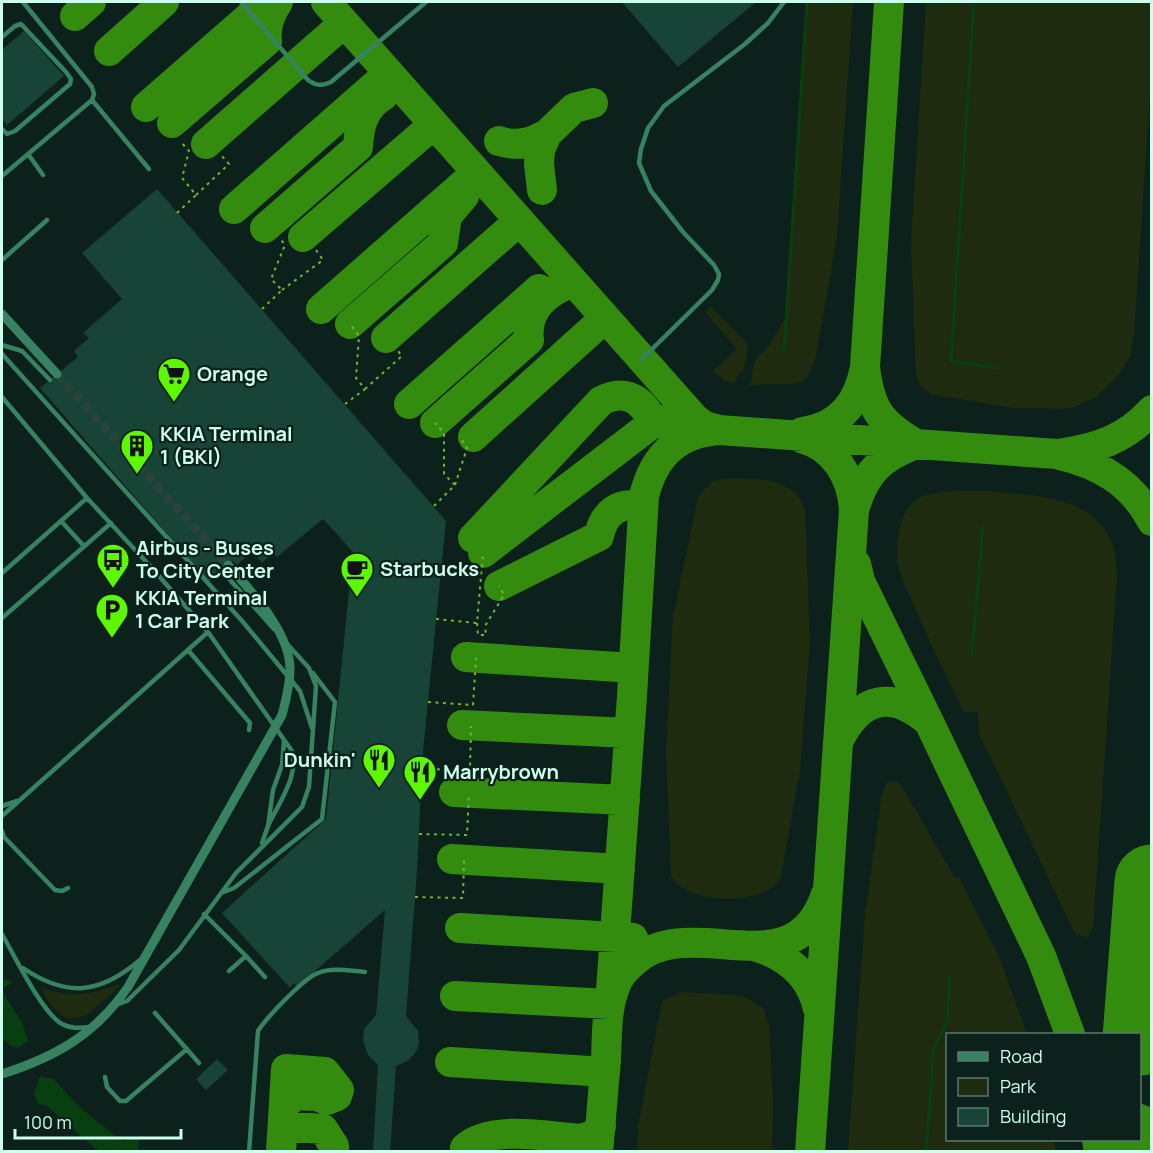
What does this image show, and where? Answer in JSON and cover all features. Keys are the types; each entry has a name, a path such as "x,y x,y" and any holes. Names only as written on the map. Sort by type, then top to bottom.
{"street":[{"path":"2,314 53,377"},
{"path":"2,1074 33,1064 63,1049 95,1026 116,1005 282,715 290,667 287,651 277,628 247,586 225,568"}],"lane":[{"path":"2,176 92,100 94,94 92,87 23,2"},
{"path":"241,2 308,80 319,85 331,82 426,2"},
{"path":"642,359 712,290 719,274 714,265 683,232 651,191 643,175 639,163 648,128 664,106 745,44 768,23 784,2"},
{"path":"2,37 21,24 71,79 69,84 15,131 7,134 2,129"},
{"path":"92,100 149,169"},
{"path":"28,154 43,174"},
{"path":"2,260 46,220"},
{"path":"2,345 22,351 53,377"},
{"path":"2,354 250,630 300,692 312,731"},
{"path":"2,397 87,498 208,632 292,752 294,758 292,777 267,826"},
{"path":"2,573 87,498"},
{"path":"61,521 84,545"},
{"path":"2,618 111,523"},
{"path":"221,893 234,888 322,819 335,702 330,692 225,568"},
{"path":"2,822 2,816 208,632"},
{"path":"188,650 250,723 249,730"},
{"path":"116,1005 127,1001 179,950 221,893 262,846 302,807 309,787 316,686 309,668"},
{"path":"262,846 273,790 282,765 284,741"},
{"path":"2,807 20,800"},
{"path":"2,831 4,837 55,890 62,891 68,888"},
{"path":"204,914 265,976"},
{"path":"2,934 55,1019 70,1028 95,1026"},
{"path":"21,966 51,984 60,987 82,988 107,982 145,956"},
{"path":"229,971 246,956"},
{"path":"249,1152 258,1031 268,1016 318,973 331,970 365,972"},
{"path":"155,1013 199,1063"},
{"path":"105,1077 107,1087 120,1101 126,1101 187,1050"}],"path":[{"path":"180,141 189,150 182,178 196,195"},
{"path":"177,213 229,164 222,156"},
{"path":"279,237 285,245 271,279 282,290"},
{"path":"262,309 282,290 323,260 316,250"},
{"path":"350,324 359,336 356,378 365,389"},
{"path":"345,404 402,356 397,350"},
{"path":"435,423 444,433 444,474 455,485"},
{"path":"434,506 455,485 467,448 461,439"},
{"path":"483,553 478,635 486,634 485,626 504,595 499,586"},
{"path":"436,619 477,622"},
{"path":"428,702 473,705 476,658"},
{"path":"422,769 470,770 471,726"},
{"path":"419,834 467,835 469,793"},
{"path":"415,897 463,898 464,860"}],"green space":[{"path":"807,2 853,2 837,237 816,356 808,376 802,381 791,384 750,385 755,360 768,347 786,316"},
{"path":"926,2 1151,2 1151,82 1134,334 1130,356 1119,375 1097,397 1071,408 1013,408 931,394 921,387 916,374 911,243"},
{"path":"711,307 747,343 748,350 743,372 739,373 734,383 725,381 713,371 737,349 705,312"},
{"path":"721,479 771,481 782,484 800,498 805,510 810,642 800,770 781,877 773,887 760,894 726,899 693,893 679,886 671,876 666,750 673,617 698,497 712,482"},
{"path":"987,491 1045,497 1081,509 1095,519 1107,534 1115,553 1117,576 1093,928 1088,937 1076,935 979,734 978,712 964,712 899,570 897,552 899,530 906,511 912,503 935,493"},
{"path":"896,781 901,785 955,878 959,877 998,954 1027,1033 946,1033 946,1141 1054,1141 1056,1151 848,1151 865,914 882,794 886,784"},
{"path":"119,984 120,987 87,1015 70,1019 60,1014 52,1006 41,987 62,993 80,994"},
{"path":"683,992 733,995 747,998 763,1008 769,1025 773,1101 772,1151 637,1151 638,1126 662,1001"}],"shaded area":[{"path":"9,979 12,984 2,988 2,981"},
{"path":"2,988 22,1023 28,1041 18,1048 11,1046 2,1038"},
{"path":"40,1076 53,1079 83,1110 122,1141 137,1137 139,1139 138,1151 101,1151 95,1148 47,1106 38,1104 34,1093"}],"building":[{"path":"622,2 756,2 678,67"},
{"path":"24,31 64,76 7,125 2,119 2,50"},
{"path":"157,189 446,521 423,751 406,1016 418,1031 419,1044 409,1060 396,1066 390,1152 373,1152 378,1065 368,1055 363,1041 364,1029 376,1015 385,910 297,987 294,983 290,988 222,913 326,819 353,552 323,519 277,557 273,553 262,563 252,551 237,565 233,561 209,582 40,388 78,357 74,351 89,338 83,333 122,299 82,253"},
{"path":"217,1059 228,1070 206,1090 196,1079"}],"waterway":[{"path":"784,352 807,2"},
{"path":"974,2 951,361 998,368"},
{"path":"972,654 983,526"},
{"path":"926,1152 934,1047 947,1022 950,976"}],"taxiway":[{"path":"75,16 91,2"},
{"path":"109,51 164,2"},
{"path":"146,107 266,2"},
{"path":"172,123 267,41 269,20 278,2"},
{"path":"326,2 695,419 705,426 719,430"},
{"path":"889,2 865,367 870,394 879,413 894,429 916,444"},
{"path":"206,144 344,23"},
{"path":"234,209 389,73"},
{"path":"265,228 358,147 367,111 383,96"},
{"path":"542,190 540,150 547,134 574,108 593,103"},
{"path":"303,237 433,125"},
{"path":"499,141 512,144 524,143 547,134"},
{"path":"321,309 476,173"},
{"path":"350,324 443,243 447,216 464,196"},
{"path":"386,338 519,221"},
{"path":"435,423 529,340 531,319 540,303 555,291 573,282"},
{"path":"409,404 539,289"},
{"path":"473,437 605,318"},
{"path":"802,432 827,425 845,411 858,392 865,367"},
{"path":"473,538 601,401 616,396 629,397 640,404 650,416"},
{"path":"455,996 610,1004 644,496 654,469 670,449 691,436 719,430 1057,454 1097,446 1120,436 1152,410"},
{"path":"483,553 649,426 672,418 695,419"},
{"path":"801,438 823,448 840,465 850,486 854,510"},
{"path":"810,1152 854,510 863,486 876,468 883,461 916,444"},
{"path":"1060,455 1088,464 1114,477 1135,496 1152,521"},
{"path":"499,586 599,536 604,521 614,510 627,505 643,508"},
{"path":"856,564 860,581 929,722"},
{"path":"466,657 633,668"},
{"path":"839,740 857,714 878,702 902,705 929,722 1041,956 1070,1033"},
{"path":"462,725 629,733"},
{"path":"454,792 625,800"},
{"path":"452,859 620,869"},
{"path":"598,1152 609,1009 614,990 624,971 636,960 660,947 686,943 767,945 791,939 811,923 826,894"},
{"path":"460,928 633,938"},
{"path":"757,947 779,956 797,969 810,987 818,1009"},
{"path":"450,1062 605,1072"},
{"path":"281,1152 286,1069 325,1072 339,1090 337,1096 327,1100 317,1096 296,1095 285,1104"},
{"path":"284,1126 323,1129 334,1146 334,1152"},
{"path":"465,1152 465,1148 490,1136 521,1134 581,1139 593,1135 601,1126"},
{"path":"1097,1141 1099,1152"}],"runway":[{"path":"1140,1033 1152,882"},
{"path":"1131,1152 1132,1141"}],"tunnel":[{"path":"57,374 228,565"}],"place":[{"name":"Orange","path":"174,403"},
{"name":"KKIA Terminal 1 (BKI)","path":"137,475"},
{"name":"Airbus - Buses To City Center","path":"113,589"},
{"name":"Starbucks","path":"357,598"},
{"name":"KKIA Terminal 1 Car Park","path":"112,639"},
{"name":"Dunkin'","path":"379,789"},
{"name":"Marrybrown","path":"420,801"}]}
